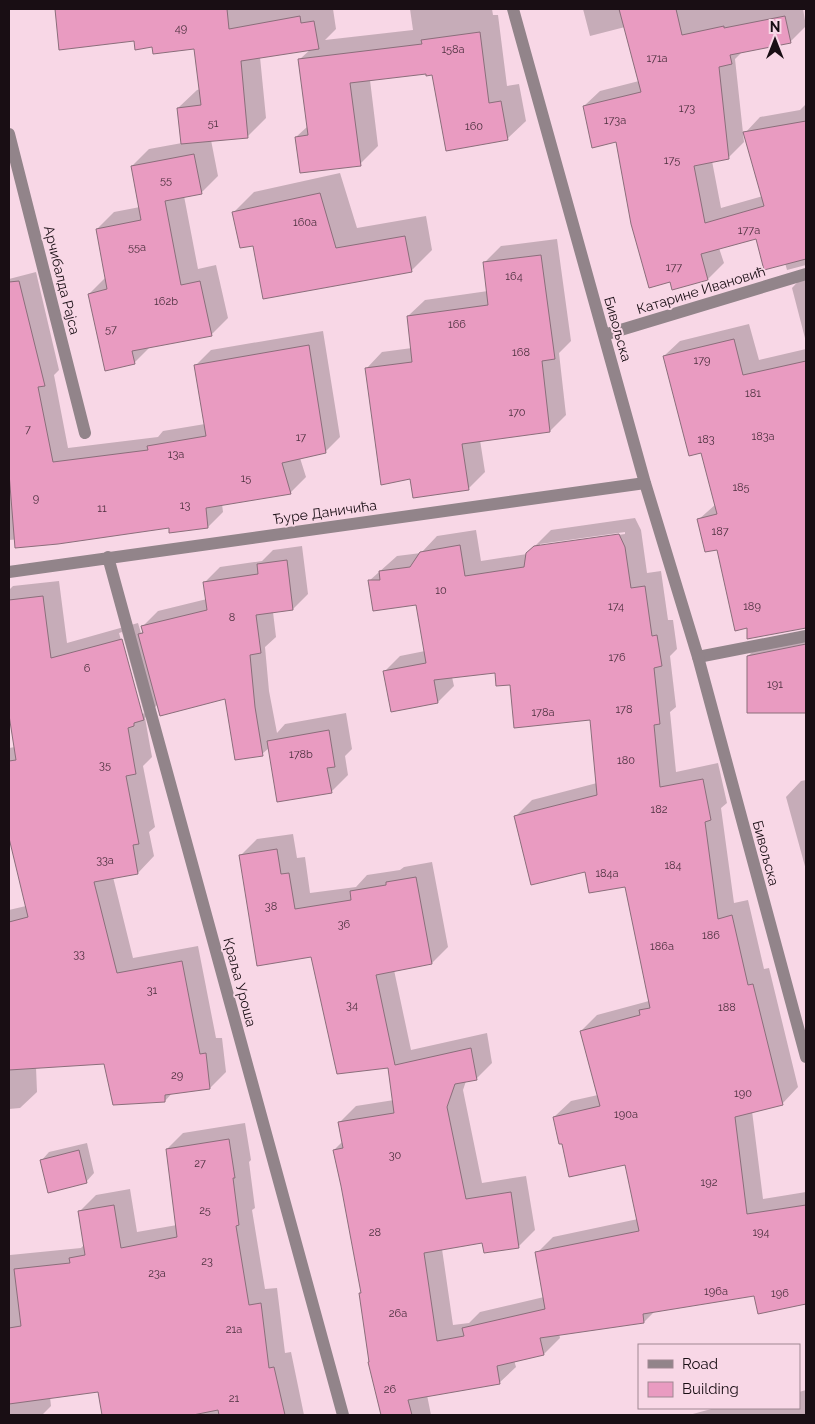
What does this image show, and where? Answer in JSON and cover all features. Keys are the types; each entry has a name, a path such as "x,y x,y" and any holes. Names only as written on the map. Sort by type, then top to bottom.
{"street":[{"name":"Бивољска","path":"513,9 645,483 698,657 806,1058"},
{"name":"Арчибалда Рајса","path":"9,134 85,433"},
{"name":"Катарине Ивановић","path":"604,335 806,274"},
{"name":"Ђуре Даничића","path":"9,572 645,483"},
{"name":"Краља Уроша","path":"108,557 343,1415"},
{"path":"698,657 806,636"}],"building":[{"path":"55,9 227,9 229,29 300,16 301,23 314,21 319,49 241,61 248,138 181,144 177,108 201,105 194,49 153,54 152,47 135,50 134,41 59,50"},
{"path":"619,9 676,9 682,35 785,16 791,43 730,55 732,64 719,67 729,159 694,166 705,223 764,206 743,132 806,121 806,259 764,270 756,239 701,254 708,280 672,290 670,282 649,288 631,224 616,142 592,148 583,106 641,92"},
{"path":"480,32 489,103 501,101 508,140 446,151 432,75 426,76 426,74 350,83 361,166 300,173 295,137 308,135 298,59 422,44 421,40"},
{"path":"194,154 202,194 165,201 181,285 200,281 212,336 132,351 135,364 105,371 88,294 107,289 96,229 141,220 131,166"},
{"path":"320,193 336,248 405,236 412,272 263,299 253,246 240,248 232,212"},
{"path":"541,255 555,359 542,361 550,432 462,444 469,490 413,498 410,479 381,485 365,368 412,362 407,316 488,305 483,262"},
{"path":"19,281 45,386 38,387 53,462 148,450 147,446 206,436 194,365 309,345 326,453 282,463 291,494 206,508 208,528 169,533 169,528 58,544 15,548 9,473 9,282"},
{"path":"734,339 743,375 806,361 806,628 747,639 747,628 735,631 717,550 705,552 697,519 717,514 701,453 689,456 663,356"},
{"path":"619,534 625,547 631,588 645,586 652,636 657,635 662,666 654,668 660,724 654,725 660,787 703,779 711,820 705,822 718,919 732,915 748,985 753,984 783,1105 735,1117 747,1214 806,1205 806,1304 758,1314 754,1296 643,1314 644,1323 540,1338 544,1355 497,1366 500,1384 408,1400 412,1415 381,1415 368,1362 359,1293 361,1293 333,1150 343,1148 338,1122 394,1113 388,1068 337,1074 311,957 257,966 239,855 277,849 281,874 289,873 295,909 351,900 350,891 386,885 386,882 416,877 432,964 376,975 395,1065 471,1048 477,1080 455,1084 447,1107 466,1199 511,1192 519,1248 484,1253 482,1243 424,1253 437,1341 464,1336 462,1328 545,1309 535,1252 639,1231 625,1165 569,1177 562,1144 559,1144 553,1117 600,1106 580,1031 640,1015 639,1010 650,1008 625,887 589,893 585,872 531,885 514,816 597,795 590,720 514,728 510,685 496,686 495,673 434,680 438,703 391,712 383,671 426,663 416,605 373,611 368,580 380,580 379,571 410,567 420,552 460,545 465,576 524,567 526,553 534,546"},
{"path":"287,560 293,610 256,615 261,653 250,655 255,707 263,756 235,760 225,699 160,716 138,634 143,633 141,626 207,610 203,582 258,574 257,564"},
{"path":"43,596 51,658 122,639 144,720 134,723 134,726 128,728 136,774 126,776 139,844 133,845 138,874 94,882 117,973 182,961 200,1054 206,1053 210,1089 165,1095 165,1102 113,1105 104,1064 9,1070 9,922 28,917 9,838 9,761 16,760 9,715 9,600"},
{"path":"806,644 806,713 747,713 747,656"},
{"path":"329,730 335,767 327,768 332,793 277,802 267,741"},
{"path":"229,1139 239,1225 236,1226 249,1305 261,1303 269,1368 274,1367 285,1415 219,1415 218,1410 193,1415 102,1415 98,1392 9,1404 9,1328 21,1326 14,1269 70,1263 69,1258 85,1255 78,1211 114,1205 121,1248 177,1237 166,1149"},
{"path":"79,1150 87,1183 48,1193 40,1160"}]}
